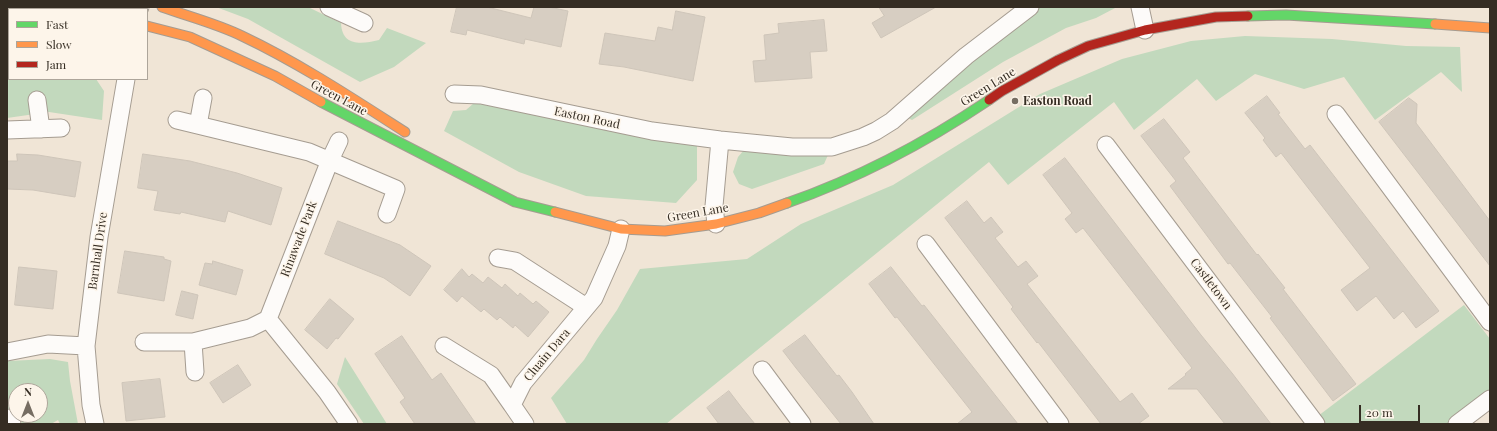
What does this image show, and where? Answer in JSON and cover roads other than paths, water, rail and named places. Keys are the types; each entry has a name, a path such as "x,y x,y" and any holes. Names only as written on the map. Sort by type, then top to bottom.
{"street":[{"name":"Green Lane","path":"162,7 241,35 280,55 330,84 410,135"},
{"path":"329,7 364,23"},
{"name":"Easton Road","path":"454,94 481,96 646,130 720,140 792,147 832,147 863,137 892,121 966,56 1030,7"},
{"path":"1140,7 1145,30"},
{"name":"Green Lane","path":"148,26 190,37 275,76 340,113 516,202 621,229 665,231 716,224 759,213 819,192 888,161 956,122 1002,91 1058,60 1088,46 1145,30 1216,17 1286,15 1490,28"},
{"path":"231,46 275,76"},
{"name":"Barnhall Drive","path":"95,424 91,405 86,346 99,236 126,80"},
{"path":"198,125 203,98"},
{"path":"38,100 40,129"},
{"path":"1336,114 1490,322"},
{"path":"177,120 309,152 396,189 386,214"},
{"path":"7,130 61,128"},
{"path":"716,224 714,206 720,140"},
{"name":"Rinawade Park","path":"268,319 330,160 339,141"},
{"name":"Castletown","path":"1106,145 1316,424"},
{"name":"Green Lane","path":"430,147 516,202"},
{"name":"Cluain Dara","path":"512,405 523,383 594,298 617,246 621,229"},
{"path":"926,244 1060,424"},
{"path":"498,258 515,261 586,307"},
{"path":"144,342 193,342 250,328 268,319 327,392 349,424"},
{"path":"193,342 195,372"},
{"path":"7,352 48,344 86,346"},
{"path":"444,346 491,374 525,424"},
{"path":"762,370 802,424"},
{"path":"1457,424 1490,400"},
{"path":"7,418 12,424"}],"place":[{"name":"Easton Road","path":"1015,101"}]}
